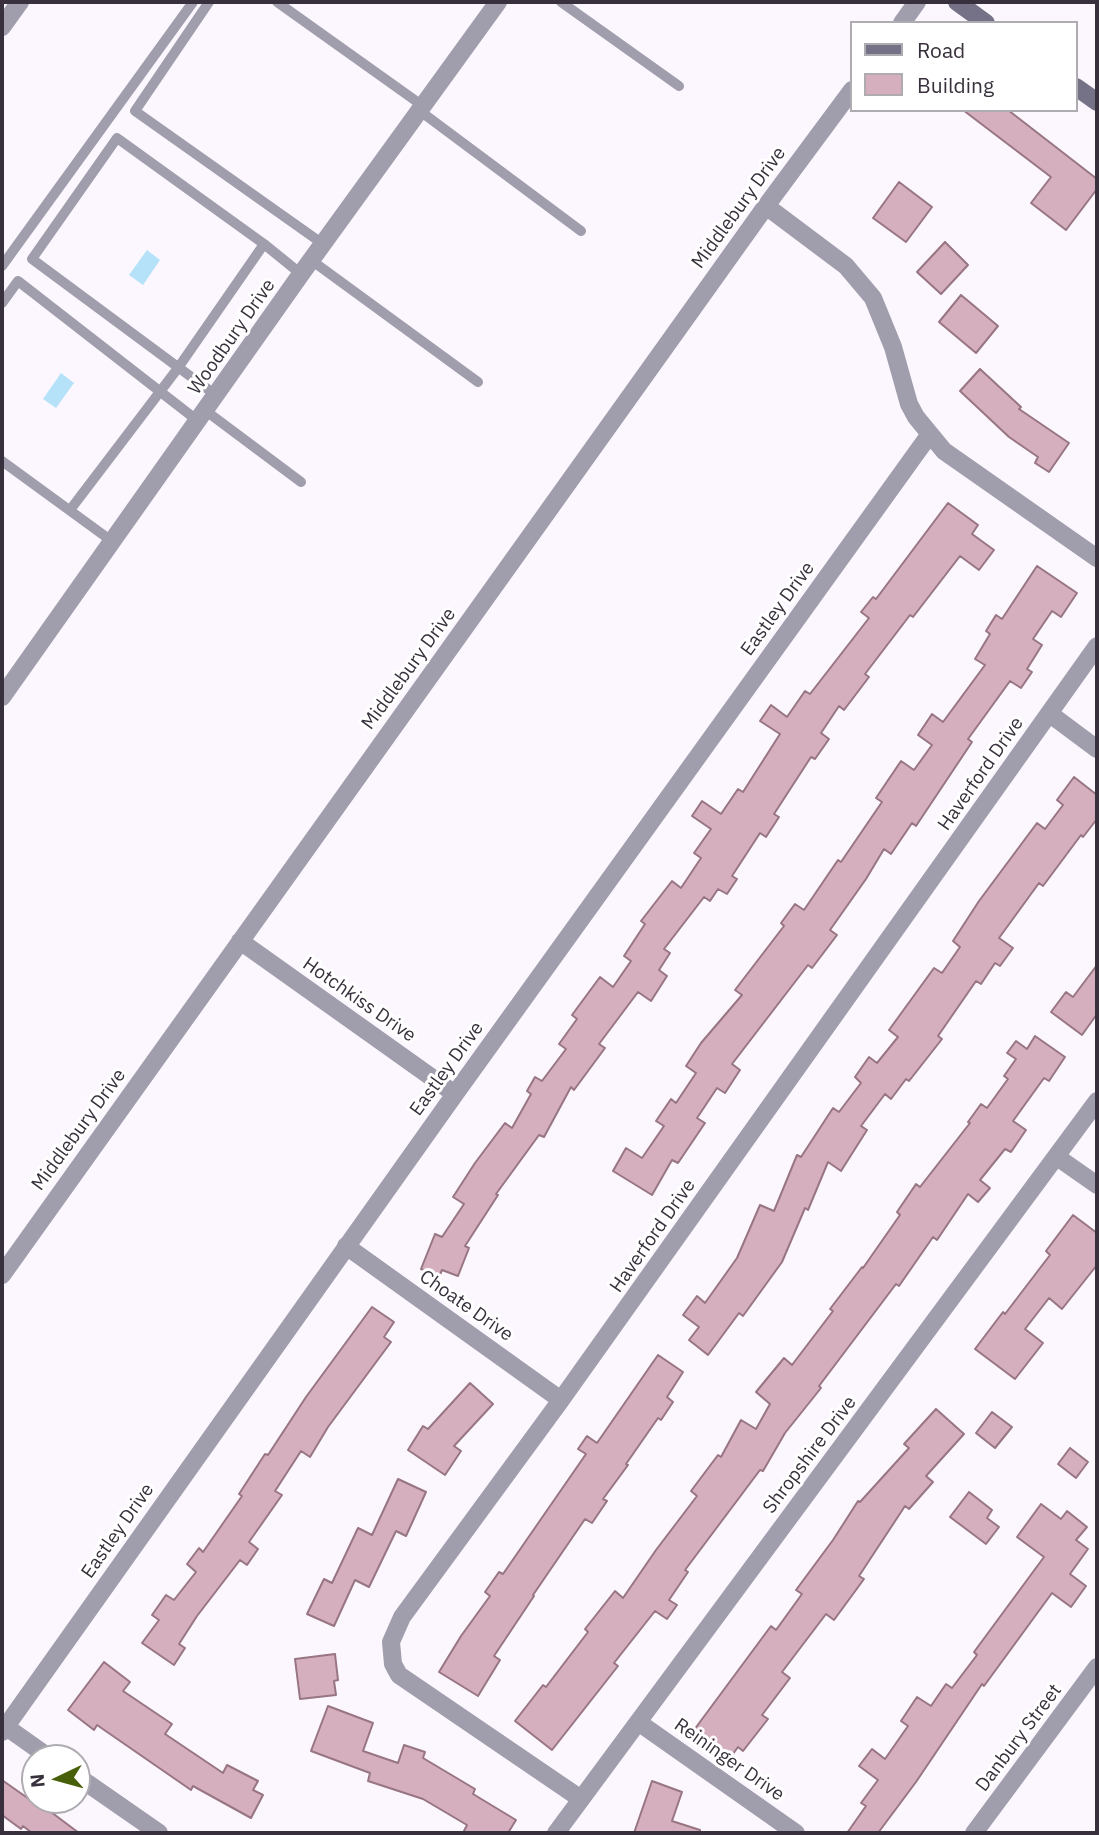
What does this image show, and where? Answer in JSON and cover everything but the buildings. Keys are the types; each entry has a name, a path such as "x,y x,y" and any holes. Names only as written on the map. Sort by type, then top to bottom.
{"main road":[{"path":"957,2 983,21"},
{"path":"1078,88 1097,102"}],"street":[{"path":"2,27 20,2"},
{"name":"Woodbury Drive","path":"2,697 306,267 498,2"},
{"path":"903,21 917,2"},
{"name":"Middlebury Drive","path":"2,1275 766,206 850,93"},
{"path":"766,206 846,266 873,298 893,347 909,404 916,417 944,451 1097,558"},
{"name":"Eastley Drive","path":"3,1727 345,1246 930,434"},
{"name":"Haverford Drive","path":"582,1799 399,1675 393,1664 391,1642 402,1617 562,1400 1097,646"},
{"path":"1050,714 1097,749"},
{"name":"Hotchkiss Drive","path":"240,941 454,1094"},
{"name":"Shropshire Drive","path":"556,1833 1097,1101"},
{"path":"1057,1157 1097,1185"},
{"name":"Choate Drive","path":"345,1246 562,1400"},
{"name":"Danbury Street","path":"974,1833 1097,1667"},
{"name":"Reininger Drive","path":"638,1722 796,1833"},
{"path":"3,1727 29,1744"},
{"path":"91,1786 159,1833"}],"lane":[{"path":"2,265 193,2"},
{"path":"209,2 135,111 323,244"},
{"path":"276,2 581,231"},
{"path":"561,2 679,86"},
{"path":"216,396 32,259 117,138 264,244 306,267 478,382"},
{"path":"69,510 178,368 264,244"},
{"path":"2,303 18,281 161,391 300,482"},
{"path":"2,461 113,542"}],"water":[{"path":"147,250 160,260 143,285 129,275"},
{"path":"61,373 74,383 56,408 43,399"}]}
